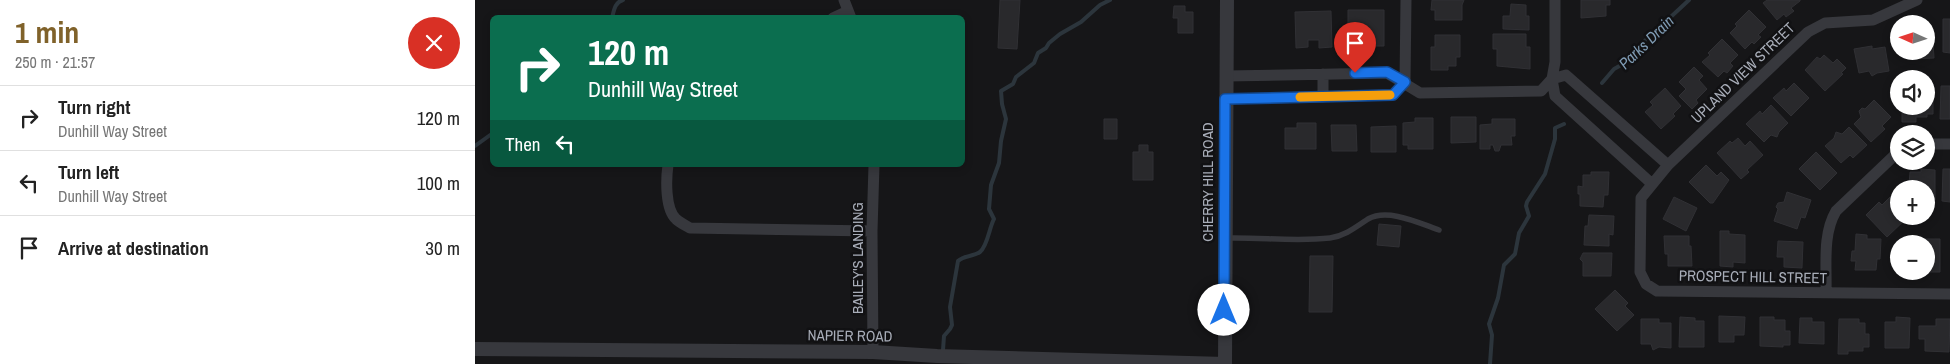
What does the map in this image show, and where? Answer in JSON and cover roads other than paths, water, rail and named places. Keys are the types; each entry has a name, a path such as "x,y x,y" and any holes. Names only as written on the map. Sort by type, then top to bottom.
{"street":[{"name":"CHERRY HILL ROAD","path":"1225,364 1224,238 1227,0"},
{"path":"1225,99 1393,95 1405,82 1406,0"},
{"path":"1555,0 1555,62 1552,79 1555,96 1651,183"},
{"name":"UPLAND VIEW STREET","path":"1641,198 1651,183 1668,165 1808,32 1825,24 1873,20 1917,0"},
{"path":"1226,76 1387,72 1420,93 1541,91 1552,79 1566,75 1668,165"},
{"path":"1323,74 1323,97"},
{"path":"1935,144 1950,144"},
{"path":"1827,293 1827,238 1830,222 1835,212 1890,160"},
{"path":"668,167 665,180 669,205 675,219 690,228 873,231"},
{"name":"BAILEY'S LANDING","path":"873,352 874,167"},
{"name":"PROSPECT HILL STREET","path":"1641,198 1640,272 1646,284 1657,291 1950,294"},
{"name":"NAPIER ROAD","path":"475,349 873,352 937,356 1225,364"}],"lane":[{"path":"1224,238 1254,237 1273,240 1333,237 1356,228 1370,218 1395,215 1439,230"}],"waterway":[{"path":"613,15 617,4 623,0"},
{"path":"943,350 944,336 952,325 950,307 958,261 977,254 983,249 994,219 989,209 991,185 999,163 1006,119 1001,91 1013,84 1016,77 1034,63 1038,53 1046,48 1049,43 1081,22 1100,5 1110,0"},
{"name":"Parks Drain","path":"1602,83 1614,69 1623,64 1634,51 1689,0"},
{"name":"Parks Drain","path":"1490,364 1492,335 1489,324 1498,298 1504,265 1515,254 1519,233 1529,216 1526,206 1527,202 1545,174 1555,139 1555,128 1564,124"},
{"path":"475,146 490,135"}]}
